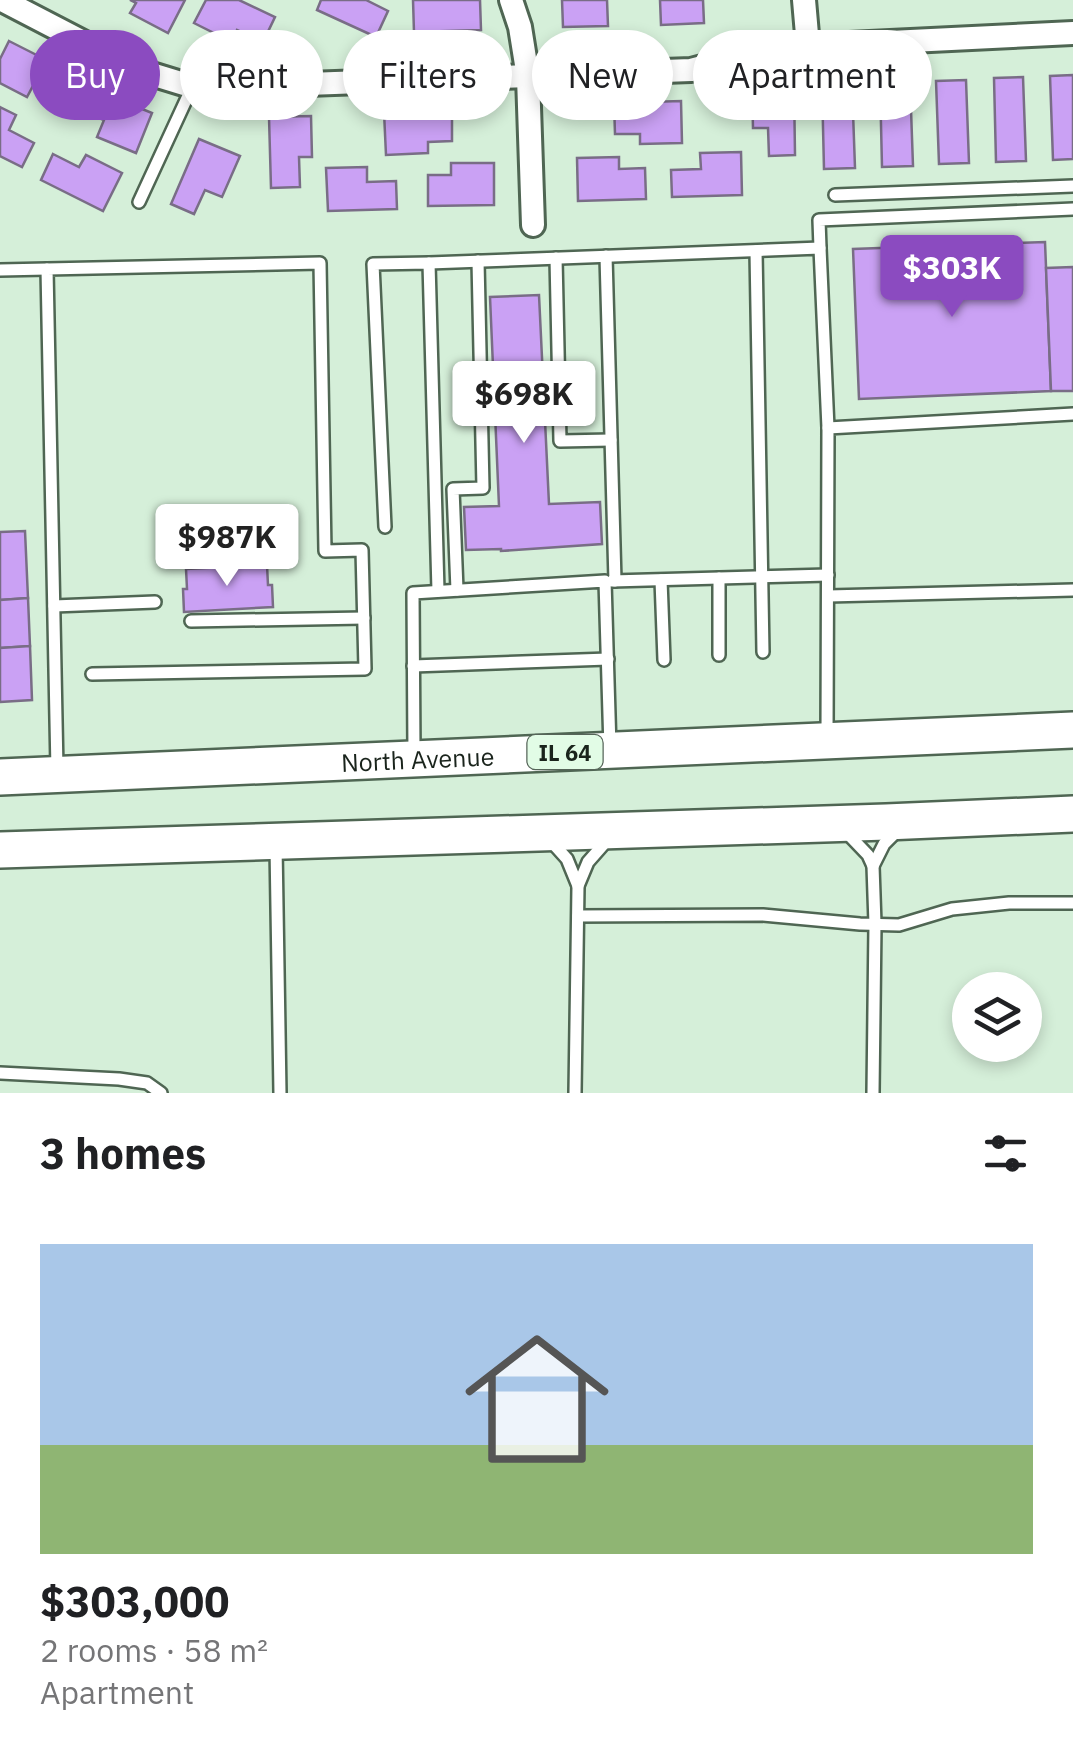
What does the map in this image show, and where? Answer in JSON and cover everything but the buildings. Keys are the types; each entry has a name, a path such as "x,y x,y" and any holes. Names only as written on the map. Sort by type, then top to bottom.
{"main road":[{"name":"North Avenue","path":"0,777 1073,730"},
{"path":"0,850 1073,814"}],"street":[{"path":"2,0 135,69 180,82"},
{"path":"511,0 528,77 532,225"},
{"path":"804,0 807,30"},
{"path":"932,40 1073,33"},
{"path":"323,84 693,69"}],"lane":[{"path":"138,202 180,113"},
{"path":"835,195 1073,186"},
{"path":"827,741 828,428 820,220 1073,209"},
{"path":"385,527 373,264 820,248"},
{"path":"756,250 763,652"},
{"path":"606,256 611,440 610,750"},
{"path":"556,258 560,442 611,440"},
{"path":"458,590 453,490 483,488 478,260"},
{"path":"428,263 438,591"},
{"path":"0,270 320,264 325,551 362,550 365,669 92,674"},
{"path":"47,268 57,774"},
{"path":"828,428 1073,414"},
{"path":"414,759 413,593 610,581 828,575"},
{"path":"719,578 719,655"},
{"path":"661,580 664,660"},
{"path":"828,596 1073,590"},
{"path":"54,606 155,602"},
{"path":"191,621 364,618"},
{"path":"413,666 608,659"},
{"path":"873,866 884,844 906,821"},
{"path":"837,824 868,855 873,866 872,1093"},
{"path":"578,886 588,862 616,830"},
{"path":"542,833 567,859 578,886 575,1093"},
{"path":"276,842 280,1093"},
{"path":"578,916 763,916 899,925 952,909 1009,903 1073,903"},
{"path":"0,1073 119,1079 147,1083 161,1093"}]}
